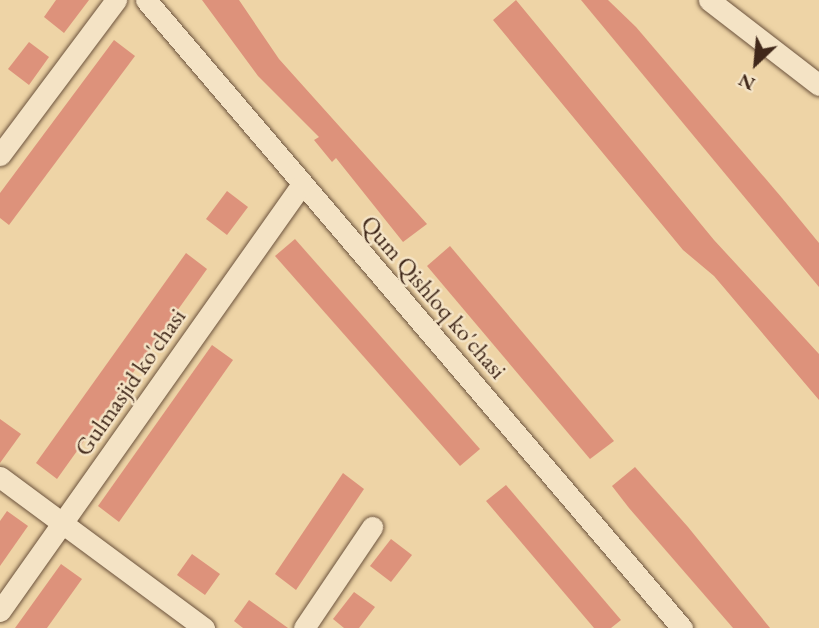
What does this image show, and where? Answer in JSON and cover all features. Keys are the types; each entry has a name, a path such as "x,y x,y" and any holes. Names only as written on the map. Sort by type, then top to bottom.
{"street":[{"path":"0,155 116,0"},
{"name":"Qum Qishloq ko'chasi","path":"146,0 682,628"},
{"path":"709,0 819,85"},
{"name":"Gulmasjid ko'chasi","path":"0,611 302,184"},
{"path":"0,477 61,525 204,628"},
{"path":"304,628 372,527"}],"building":[{"path":"56,0 89,0 64,33 44,17"},
{"path":"202,0 239,0 279,59 427,224 403,242 336,158 332,162 314,140 319,137 258,76"},
{"path":"516,0 714,240 819,354 819,400 714,276 683,250 493,20"},
{"path":"581,0 608,0 636,27 782,198 819,243 819,287"},
{"path":"114,40 135,56 9,225 0,218 0,193"},
{"path":"29,42 49,57 29,85 8,69"},
{"path":"227,191 248,207 227,235 206,219"},
{"path":"295,239 480,449 460,466 275,256"},
{"path":"450,246 614,441 590,459 427,266"},
{"path":"186,253 207,269 57,479 36,463"},
{"path":"212,345 233,360 119,522 98,506"},
{"path":"0,419 21,434 0,463"},
{"path":"635,467 770,628 733,628 629,508 612,486"},
{"path":"343,473 364,489 296,590 275,574"},
{"path":"506,485 621,620 611,628 594,628 486,501"},
{"path":"7,511 28,526 0,566 0,521"},
{"path":"391,539 412,555 391,582 370,566"},
{"path":"192,554 220,574 205,595 177,575"},
{"path":"61,564 82,579 47,628 15,628"},
{"path":"354,592 375,607 359,628 344,628 333,619"},
{"path":"249,600 288,628 243,628 234,621"}]}
